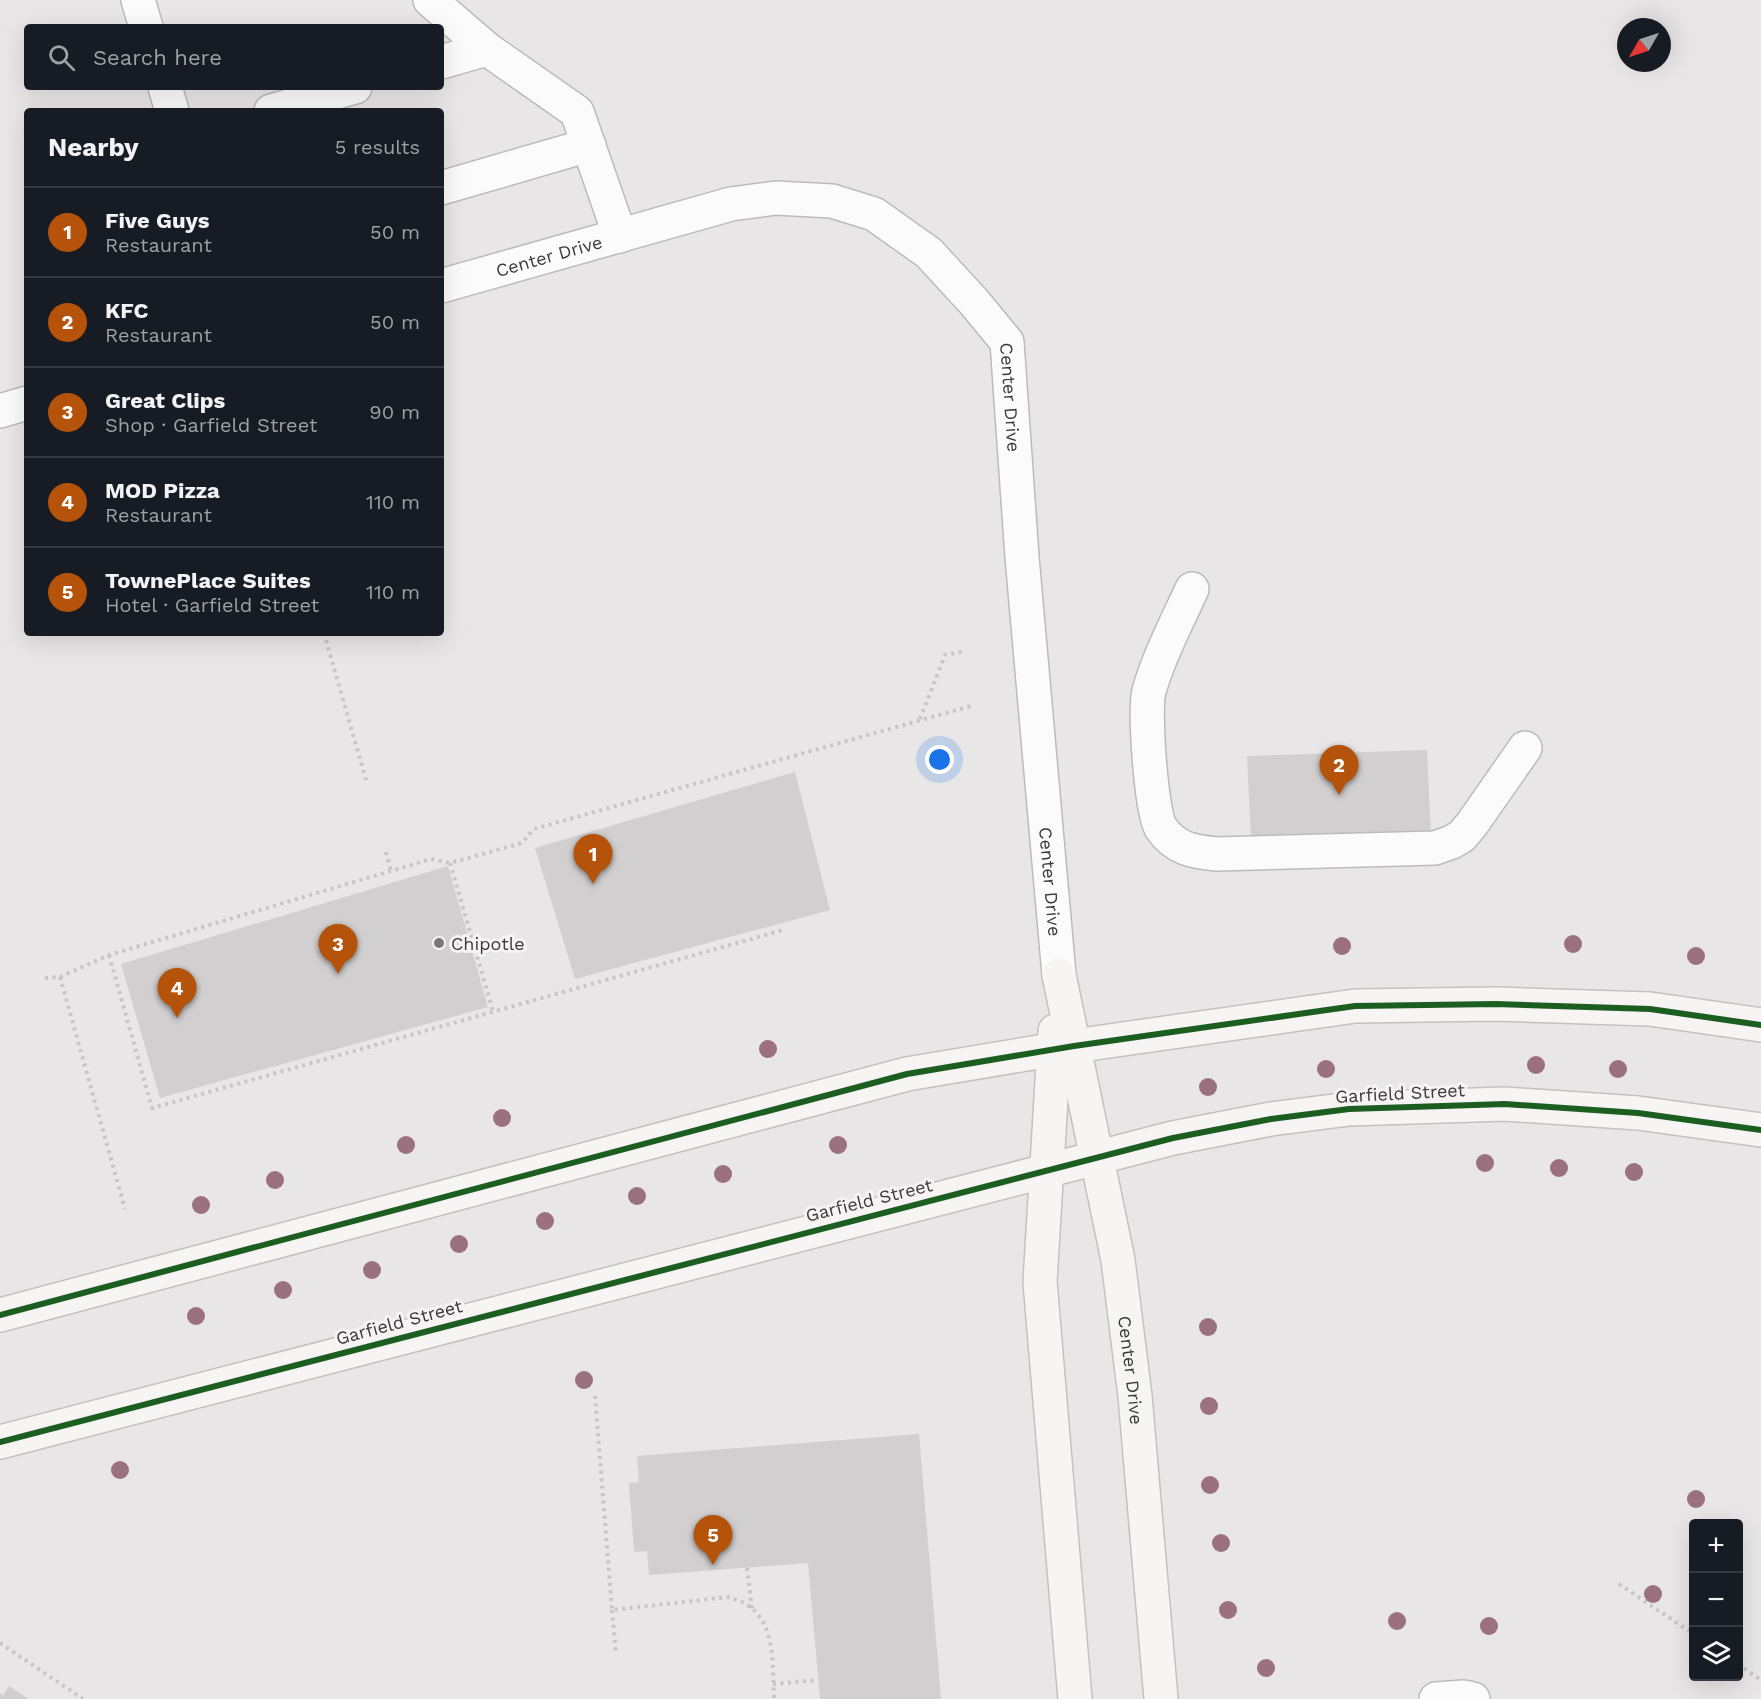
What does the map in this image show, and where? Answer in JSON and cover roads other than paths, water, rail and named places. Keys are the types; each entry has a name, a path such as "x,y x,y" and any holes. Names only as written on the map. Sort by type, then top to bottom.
{"main road":[{"name":"Center Drive","path":"1059,975 1064,1048 1047,1171 1040,1282 1075,1699"},
{"path":"0,1315 907,1074 1064,1048 1355,1006 1496,1004 1650,1009 1761,1025"},
{"name":"Center Drive","path":"1064,1048 1097,1157 1118,1260 1135,1396 1161,1699"},
{"name":"Garfield Street","path":"0,1442 927,1200 1184,1136 1271,1119 1349,1109 1505,1104 1638,1113 1761,1130"}],"street":[{"path":"138,0 145,24"},
{"path":"430,0 487,49 577,112 620,236"},
{"path":"444,61 487,49"},
{"path":"166,90 171,108"},
{"path":"282,108 344,90"},
{"path":"444,187 589,145"},
{"name":"Center Drive","path":"444,285 731,204 776,198 832,201 874,214 929,253 974,302 1007,342 1022,557 1059,975"},
{"path":"0,411 24,404"},
{"path":"1192,589 1155,672 1148,693 1146,715 1155,809 1160,827 1175,843 1192,852 1217,854 1435,848 1462,836 1525,748"},
{"path":"1436,1699 1464,1697 1473,1699"}],"place":[{"name":"KFC","path":"1339,795"},
{"name":"Five Guys","path":"593,884"},
{"name":"Chipotle","path":"439,943"},
{"name":"Great Clips","path":"338,974"},
{"name":"MOD Pizza","path":"177,1018"},
{"name":"TownePlace Suites","path":"713,1565"}]}
